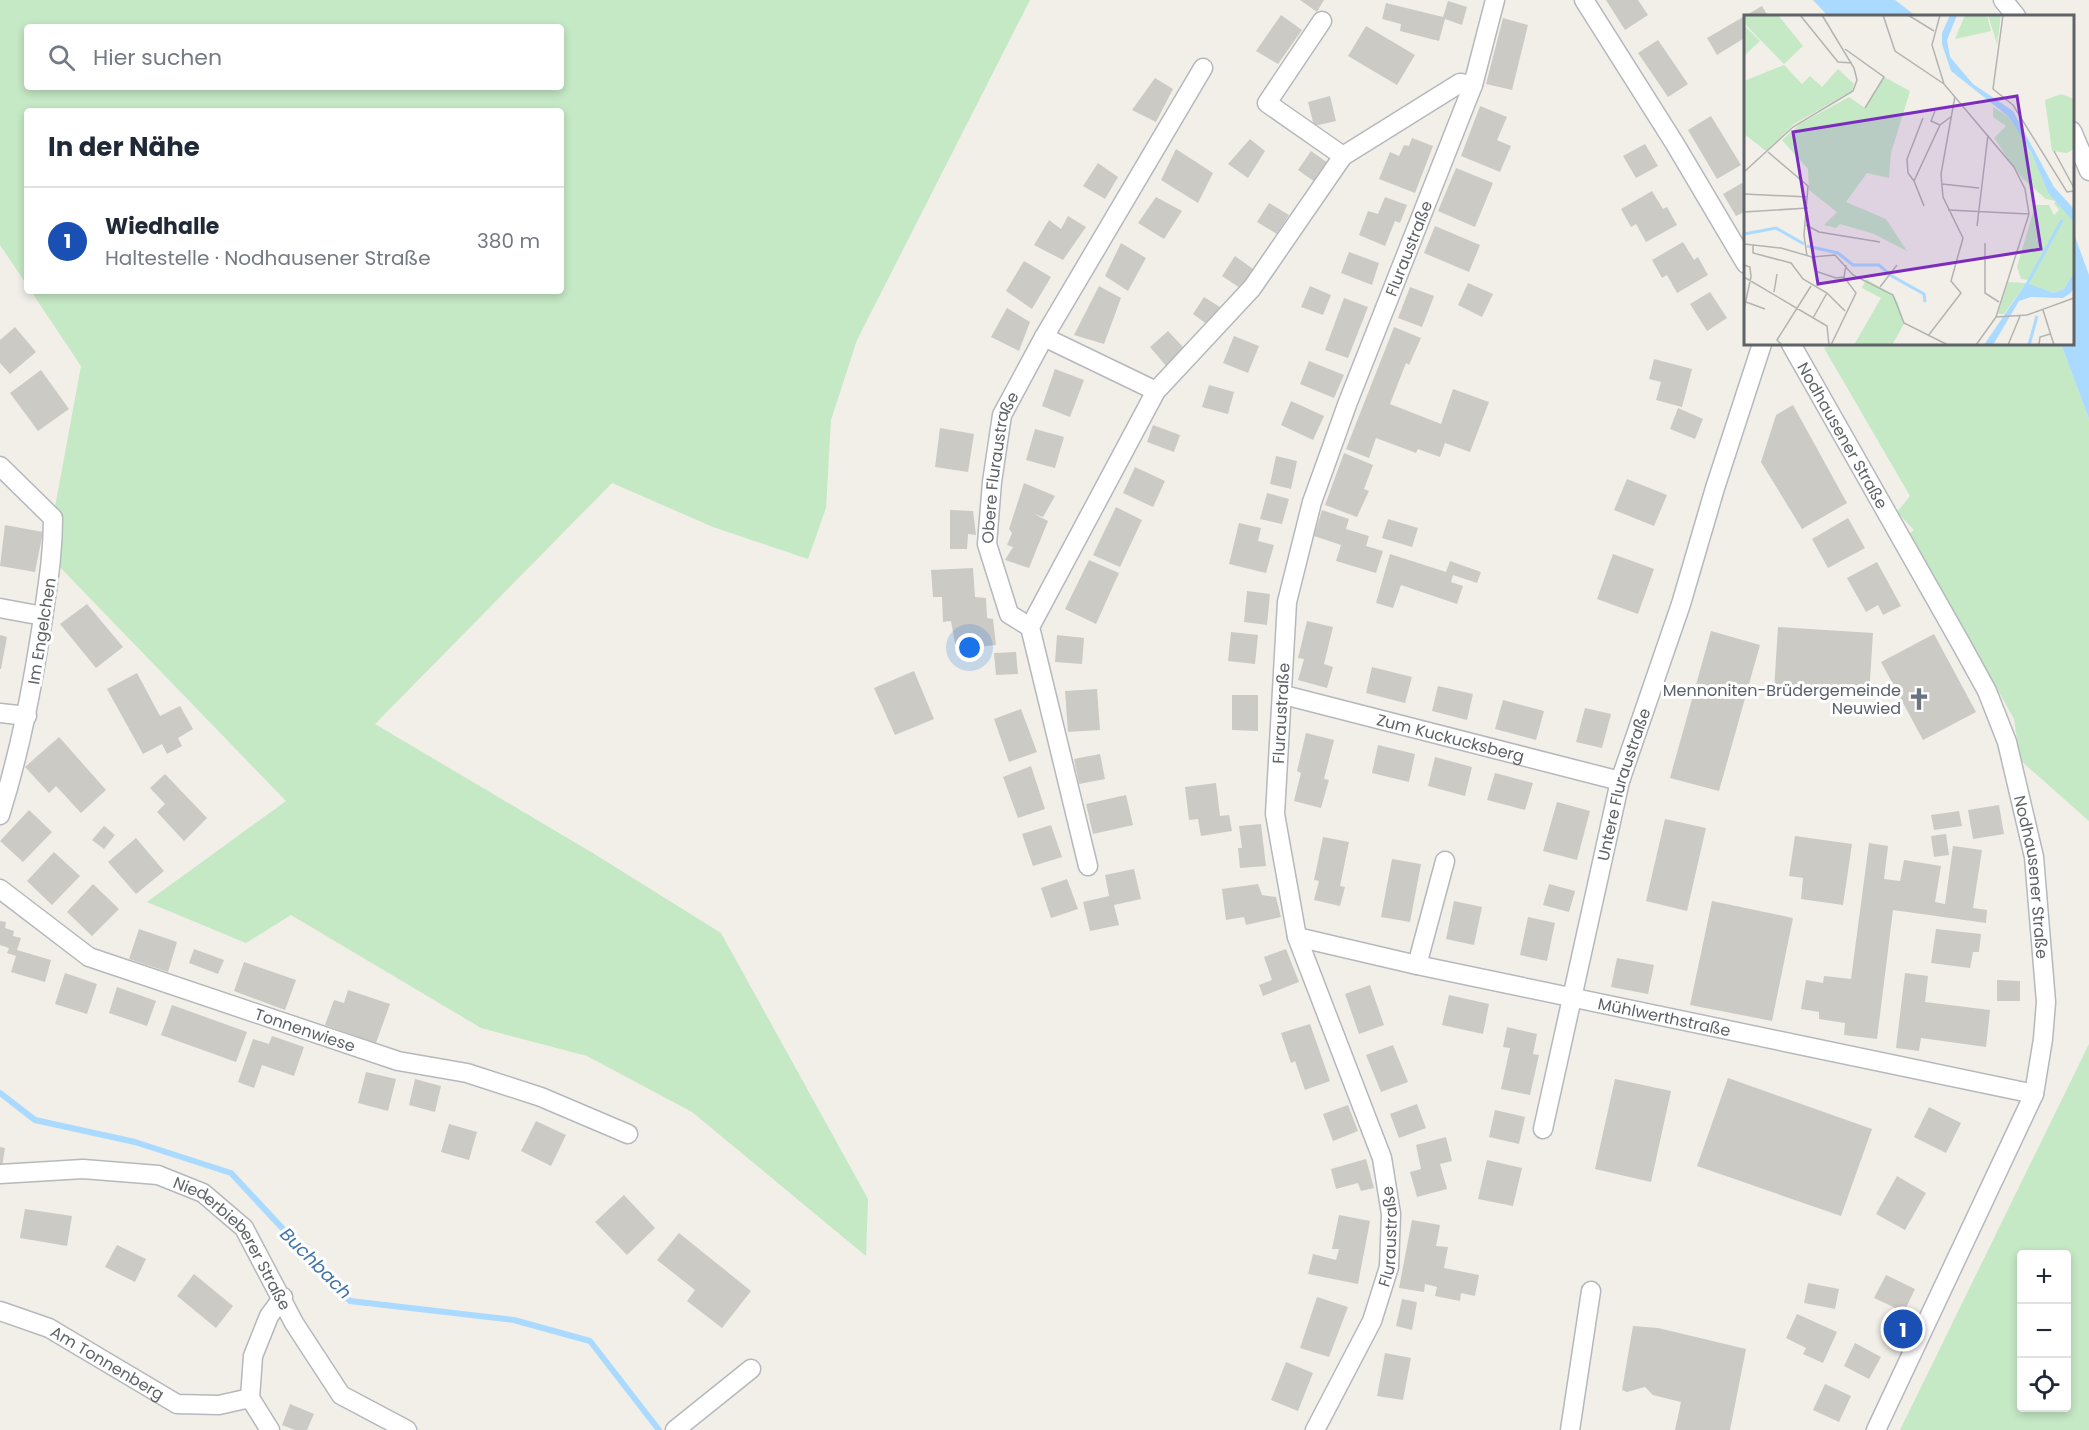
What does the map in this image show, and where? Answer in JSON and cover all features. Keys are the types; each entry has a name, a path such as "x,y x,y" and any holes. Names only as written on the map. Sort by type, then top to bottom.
{"street":[{"name":"Fluraustraße","path":"1315,1430 1372,1321 1389,1267 1391,1214 1382,1158 1297,937 1275,814 1284,695 1287,602 1312,502 1348,402 1473,85 1496,0"},
{"path":"1584,0 1675,144 1744,261"},
{"path":"2003,0 2015,15"},
{"path":"1322,21 1267,103 1343,156"},
{"name":"Obere Fluraustraße","path":"1030,627 1009,615 987,544 992,482 1002,415 1044,338 1203,68"},
{"path":"1088,866 1030,627 1156,391 1252,288 1343,156 1460,83 1473,85"},
{"path":"2074,134 2089,171"},
{"path":"1044,338 1156,391"},
{"name":"Untere Fluraustraße","path":"1543,1129 1620,781 1681,604 1715,488 1762,345"},
{"name":"Nodhausener Straße","path":"1792,345 1987,691 2007,742 2034,857 2046,1002 2034,1094 1876,1430"},
{"name":"Im Engelchen","path":"0,466 53,518 53,560 27,716 18,759 0,815"},
{"path":"0,608 43,616"},
{"name":"Zum Kuckucksberg","path":"1284,695 1620,781"},
{"path":"0,713 27,716"},
{"path":"1417,966 1445,861"},
{"name":"Tonnenwiese","path":"0,889 90,957 398,1061 467,1073 541,1097 628,1134"},
{"name":"Mühlwerthstraße","path":"1297,937 1417,966 2034,1094"},
{"name":"Niederbieberer Straße","path":"0,1174 83,1169 158,1175 203,1193 244,1228 283,1297 294,1323 341,1395 407,1430"},
{"path":"1570,1430 1591,1291"},
{"path":"270,1430 250,1398 253,1356 269,1316 283,1297"},
{"name":"Am Tonnenberg","path":"0,1311 49,1328 177,1404 219,1405 250,1398"},
{"path":"675,1430 751,1369"}],"green space":[{"path":"0,0 1030,0 857,340 831,420 826,508 808,559 713,527 612,483 375,724 596,855 721,933 868,1199 866,1256 692,1112 587,1056 481,1028 291,915 246,943 147,902 286,801 53,560 53,518 81,366 33,294 564,294 564,108 24,108 24,281 0,245"},
{"path":"1831,345 2061,345 2089,419 2089,821 2020,760 2014,719 1910,533 1914,530 1897,512 1910,496 1824,348"},
{"path":"2089,1044 2089,1430 1900,1430"}],"water":[{"path":"1813,0 1895,0 1915,15 1827,15"},
{"path":"2074,234 2089,275 2089,419 2061,345 2074,345"}],"building":[{"path":"1300,0 1324,0 1317,12"},
{"path":"1606,0 1638,0 1648,15 1625,30"},
{"path":"1448,1 1467,7 1462,25 1445,19 1439,41 1400,31 1401,24 1382,19 1386,3 1443,17"},
{"path":"1762,6 1767,15 1747,15"},
{"path":"1281,15 1302,30 1278,64 1256,51"},
{"path":"1744,16 1744,38 1717,55 1707,38"},
{"path":"1503,18 1528,25 1512,90 1486,84"},
{"path":"1366,26 1415,55 1397,85 1348,56"},
{"path":"1658,40 1688,84 1668,97 1638,53"},
{"path":"1155,78 1173,89 1156,122 1132,110"},
{"path":"1330,96 1336,121 1314,126 1308,102"},
{"path":"1480,106 1507,117 1497,140 1511,146 1500,172 1461,156"},
{"path":"1711,116 1741,165 1717,179 1688,130"},
{"path":"1412,138 1433,146 1415,193 1379,179 1390,152 1399,156 1404,145 1409,146"},
{"path":"1250,139 1265,151 1248,178 1228,164"},
{"path":"1645,144 1658,166 1636,178 1623,156"},
{"path":"1176,149 1213,173 1198,203 1161,180"},
{"path":"1311,151 1328,163 1315,182 1298,170"},
{"path":"1098,163 1118,177 1105,199 1083,186"},
{"path":"1456,168 1493,183 1475,227 1438,211"},
{"path":"1742,183 1744,212 1736,216 1723,194"},
{"path":"1652,191 1663,209 1667,207 1677,225 1646,242 1636,224 1631,227 1621,209"},
{"path":"1156,197 1182,211 1164,239 1138,223"},
{"path":"1385,197 1407,205 1400,223 1395,221 1385,246 1359,235 1368,211 1378,214"},
{"path":"1269,203 1289,215 1277,234 1257,222"},
{"path":"1068,216 1086,227 1063,260 1034,245 1049,220 1061,229"},
{"path":"1435,226 1480,245 1469,272 1424,253"},
{"path":"1683,242 1694,260 1698,257 1708,275 1677,293 1667,275 1662,278 1652,260"},
{"path":"1121,243 1146,258 1128,291 1105,276"},
{"path":"1349,252 1379,263 1372,285 1341,273"},
{"path":"1235,256 1253,269 1240,288 1222,276"},
{"path":"1024,261 1051,277 1032,309 1006,291"},
{"path":"1468,283 1493,294 1482,317 1458,305"},
{"path":"1099,286 1121,298 1104,344 1074,335"},
{"path":"1310,286 1331,295 1323,315 1301,307"},
{"path":"1410,287 1434,296 1422,327 1398,318"},
{"path":"1710,292 1727,318 1707,331 1690,304"},
{"path":"1204,297 1220,307 1208,325 1193,314"},
{"path":"1344,298 1368,307 1348,358 1325,350"},
{"path":"1007,308 1030,322 1019,351 991,337"},
{"path":"15,327 36,352 10,374 0,363 0,340"},
{"path":"1394,327 1421,338 1409,365 1406,363 1390,404 1441,424 1453,389 1489,402 1470,452 1445,443 1440,457 1418,449 1416,453 1376,438 1369,458 1346,449"},
{"path":"1168,331 1185,349 1166,366 1150,347"},
{"path":"1234,336 1259,346 1248,373 1223,363"},
{"path":"1654,359 1692,369 1682,407 1656,400 1661,382 1649,379"},
{"path":"1309,361 1344,375 1334,398 1300,384"},
{"path":"1055,369 1084,380 1070,417 1042,406"},
{"path":"41,370 69,409 38,431 10,393"},
{"path":"1209,385 1234,392 1228,414 1202,407"},
{"path":"1291,401 1324,416 1313,440 1281,425"},
{"path":"1793,405 1847,503 1802,529 1761,462 1776,415"},
{"path":"1678,408 1703,419 1695,439 1670,429"},
{"path":"1153,425 1180,435 1174,452 1147,442"},
{"path":"940,428 974,434 968,472 935,467"},
{"path":"1035,429 1064,437 1055,468 1026,460"},
{"path":"1344,453 1373,465 1364,489 1369,491 1357,517 1325,505"},
{"path":"1276,456 1297,461 1291,489 1270,484"},
{"path":"1135,467 1165,481 1153,507 1123,493"},
{"path":"1627,479 1667,495 1654,526 1614,510"},
{"path":"1024,483 1055,496 1043,517 1034,514 1048,521 1029,568 1005,560 1013,547 1007,545 1012,533 1009,529"},
{"path":"1267,493 1289,499 1282,524 1260,519"},
{"path":"1116,507 1142,520 1120,567 1093,555"},
{"path":"950,510 973,511 976,535 968,534 967,549 950,549"},
{"path":"1322,510 1349,519 1346,529 1369,536 1366,546 1383,551 1376,573 1336,561 1341,545 1314,536"},
{"path":"1848,518 1865,548 1828,568 1812,539"},
{"path":"1388,519 1418,528 1412,547 1382,538"},
{"path":"1239,523 1261,528 1258,541 1274,545 1266,573 1229,564"},
{"path":"5,525 43,532 35,572 0,566"},
{"path":"1390,554 1446,572 1450,561 1481,572 1477,583 1453,575 1451,582 1463,586 1457,604 1401,585 1393,608 1376,603"},
{"path":"1613,554 1654,569 1638,614 1597,599"},
{"path":"1089,560 1119,573 1096,624 1065,609"},
{"path":"1877,562 1901,606 1883,615 1878,605 1866,612 1847,578"},
{"path":"973,568 975,597 986,598 987,618 993,619 996,645 956,649 951,621 943,622 942,597 933,597 931,570"},
{"path":"1247,591 1270,594 1267,625 1244,622"},
{"path":"87,604 123,647 96,668 60,624"},
{"path":"1307,621 1333,627 1324,664 1333,667 1327,688 1298,680 1304,659 1298,658"},
{"path":"1778,627 1873,633 1869,696 1774,690"},
{"path":"1711,631 1760,645 1719,791 1670,778"},
{"path":"1231,632 1258,635 1255,664 1228,661"},
{"path":"1934,634 1976,712 1923,740 1881,662"},
{"path":"0,635 7,637 1,669 0,669"},
{"path":"1057,635 1084,638 1082,664 1055,662"},
{"path":"1016,652 1018,674 996,675 994,653"},
{"path":"1372,667 1412,677 1405,703 1366,693"},
{"path":"914,671 934,719 895,735 874,688"},
{"path":"137,673 160,716 180,706 193,729 178,738 182,746 167,754 162,744 143,754 107,689"},
{"path":"1438,686 1473,694 1467,720 1432,711"},
{"path":"1097,689 1100,730 1068,732 1065,691"},
{"path":"1232,695 1258,695 1258,731 1232,730"},
{"path":"1503,700 1544,711 1536,740 1495,729"},
{"path":"1585,708 1611,714 1602,748 1576,742"},
{"path":"1021,709 1037,752 1009,762 994,719"},
{"path":"1306,733 1334,740 1324,779 1329,780 1321,808 1294,801 1301,773 1297,771"},
{"path":"59,737 106,790 81,813 56,786 49,793 25,767"},
{"path":"1378,745 1415,754 1409,782 1372,773"},
{"path":"1100,754 1105,779 1079,784 1074,759"},
{"path":"1435,757 1472,767 1465,796 1428,786"},
{"path":"1031,766 1045,809 1018,818 1003,777"},
{"path":"1495,773 1533,783 1525,810 1487,800"},
{"path":"165,774 207,818 184,841 157,812 165,804 150,788"},
{"path":"1216,783 1220,816 1229,815 1232,831 1201,836 1198,819 1189,820 1185,787"},
{"path":"1126,795 1133,825 1093,834 1086,804"},
{"path":"1557,802 1590,811 1577,860 1543,851"},
{"path":"1999,805 2004,834 1973,839 1968,810"},
{"path":"29,810 52,832 23,862 0,841"},
{"path":"1959,811 1962,826 1934,830 1931,815"},
{"path":"1665,819 1706,828 1687,911 1646,901"},
{"path":"1261,824 1266,866 1240,868 1238,848 1242,848 1239,826"},
{"path":"1051,825 1062,857 1033,866 1022,834"},
{"path":"104,826 115,835 104,849 92,840"},
{"path":"1946,834 1949,855 1934,857 1931,836"},
{"path":"1795,836 1852,844 1843,905 1801,899 1803,878 1789,876"},
{"path":"1323,837 1349,842 1340,886 1345,887 1340,906 1314,900 1319,881 1314,880"},
{"path":"136,838 164,871 136,894 108,862"},
{"path":"1869,843 1888,846 1884,879 1900,881 1904,860 1941,866 1935,902 1945,904 1953,846 1982,850 1973,908 1987,910 1986,923 1893,910 1877,1039 1844,1035 1845,1023 1819,1019 1819,1012 1801,1009 1806,980 1823,983 1824,976 1851,979"},
{"path":"54,852 80,876 52,905 27,881"},
{"path":"1392,859 1421,864 1410,922 1381,917"},
{"path":"1134,869 1141,899 1114,905 1119,925 1090,931 1083,902 1109,896 1105,875"},
{"path":"1067,879 1078,909 1051,918 1041,888"},
{"path":"93,884 119,909 92,936 67,912"},
{"path":"1258,884 1262,895 1276,897 1281,917 1246,925 1244,917 1226,920 1222,889"},
{"path":"1549,884 1575,891 1569,912 1543,905"},
{"path":"1454,901 1482,907 1474,945 1446,939"},
{"path":"1712,901 1793,918 1772,1021 1690,1005"},
{"path":"1528,917 1555,923 1547,961 1520,955"},
{"path":"0,921 6,922 5,928 14,931 13,936 21,938 17,950 51,960 45,982 11,972 16,956 7,953 9,948 0,945"},
{"path":"139,929 177,942 168,972 129,959"},
{"path":"1936,929 1981,934 1979,952 1973,952 1970,968 1931,963"},
{"path":"194,949 224,960 218,974 189,963"},
{"path":"1286,949 1299,982 1263,996 1259,985 1272,980 1264,957"},
{"path":"1617,958 1654,965 1648,994 1611,987"},
{"path":"244,962 296,980 285,1010 234,991"},
{"path":"65,973 97,984 87,1014 55,1004"},
{"path":"1905,973 1928,976 1925,1002 1990,1010 1986,1047 1921,1038 1919,1051 1896,1048"},
{"path":"1997,980 2020,981 2020,1001 1997,1001"},
{"path":"1370,985 1384,1025 1359,1034 1345,994"},
{"path":"117,987 156,1001 147,1026 109,1013"},
{"path":"348,990 390,1004 376,1043 325,1025 334,1000 344,1003"},
{"path":"1449,995 1489,1004 1483,1034 1442,1025"},
{"path":"172,1005 247,1032 236,1062 161,1035"},
{"path":"1310,1024 1330,1081 1305,1090 1295,1061 1291,1063 1281,1033"},
{"path":"1507,1027 1537,1034 1533,1054 1539,1055 1530,1095 1501,1089 1510,1048 1503,1047"},
{"path":"272,1036 304,1047 294,1076 262,1065 254,1088 238,1082 253,1039 269,1044"},
{"path":"1393,1045 1408,1082 1381,1092 1366,1055"},
{"path":"366,1072 396,1079 388,1111 358,1103"},
{"path":"1728,1078 1872,1129 1841,1216 1697,1166"},
{"path":"415,1079 441,1086 435,1112 409,1105"},
{"path":"1615,1079 1671,1091 1651,1182 1595,1169"},
{"path":"1417,1104 1426,1128 1399,1138 1390,1114"},
{"path":"1348,1105 1358,1131 1333,1141 1323,1114"},
{"path":"1929,1107 1961,1123 1946,1153 1914,1137"},
{"path":"1495,1110 1525,1117 1519,1144 1489,1137"},
{"path":"536,1121 566,1135 551,1166 521,1151"},
{"path":"449,1124 477,1132 469,1160 441,1152"},
{"path":"1446,1137 1452,1161 1440,1164 1447,1189 1417,1197 1410,1172 1421,1169 1416,1145"},
{"path":"0,1147 5,1148 2,1167 0,1166"},
{"path":"1366,1159 1374,1188 1361,1191 1358,1183 1336,1189 1331,1169"},
{"path":"1487,1160 1522,1168 1513,1206 1478,1199"},
{"path":"1897,1176 1926,1193 1905,1230 1876,1214"},
{"path":"624,1195 655,1228 627,1255 595,1222"},
{"path":"25,1209 72,1216 67,1246 20,1238"},
{"path":"1339,1215 1370,1221 1358,1284 1308,1274 1313,1254 1336,1260 1339,1249 1332,1249"},
{"path":"1412,1220 1440,1225 1436,1246 1448,1247 1444,1268 1479,1275 1475,1296 1461,1293 1460,1301 1435,1296 1437,1287 1425,1284 1424,1292 1399,1288"},
{"path":"679,1233 751,1291 722,1328 687,1301 695,1290 657,1260"},
{"path":"117,1245 146,1259 135,1282 105,1267"},
{"path":"194,1274 233,1306 216,1328 177,1296"},
{"path":"1886,1275 1915,1289 1904,1312 1874,1298"},
{"path":"1808,1283 1839,1289 1835,1309 1804,1303"},
{"path":"1317,1297 1348,1307 1329,1357 1300,1348"},
{"path":"1402,1299 1417,1302 1412,1330 1396,1326"},
{"path":"1797,1314 1837,1332 1823,1363 1803,1354 1806,1348 1786,1338"},
{"path":"1633,1326 1658,1328 1746,1349 1730,1430 1675,1430 1681,1402 1653,1395 1645,1387 1627,1392 1622,1390"},
{"path":"1855,1343 1881,1357 1869,1379 1844,1366"},
{"path":"1385,1353 1411,1358 1403,1400 1377,1396"},
{"path":"1286,1362 1313,1373 1298,1411 1271,1400"},
{"path":"1825,1384 1851,1396 1839,1422 1813,1410"},
{"path":"290,1404 314,1414 307,1430 295,1430 282,1425"}],"waterway":[{"name":"Buchbach","path":"0,1093 35,1120 135,1142 231,1173 350,1301 514,1320 590,1341 659,1430"}],"place":[{"name":"Mennoniten-Brüdergemeinde Neuwied","path":"1919,699"},
{"name":"Wiedhalle","path":"1903,1329"}]}
